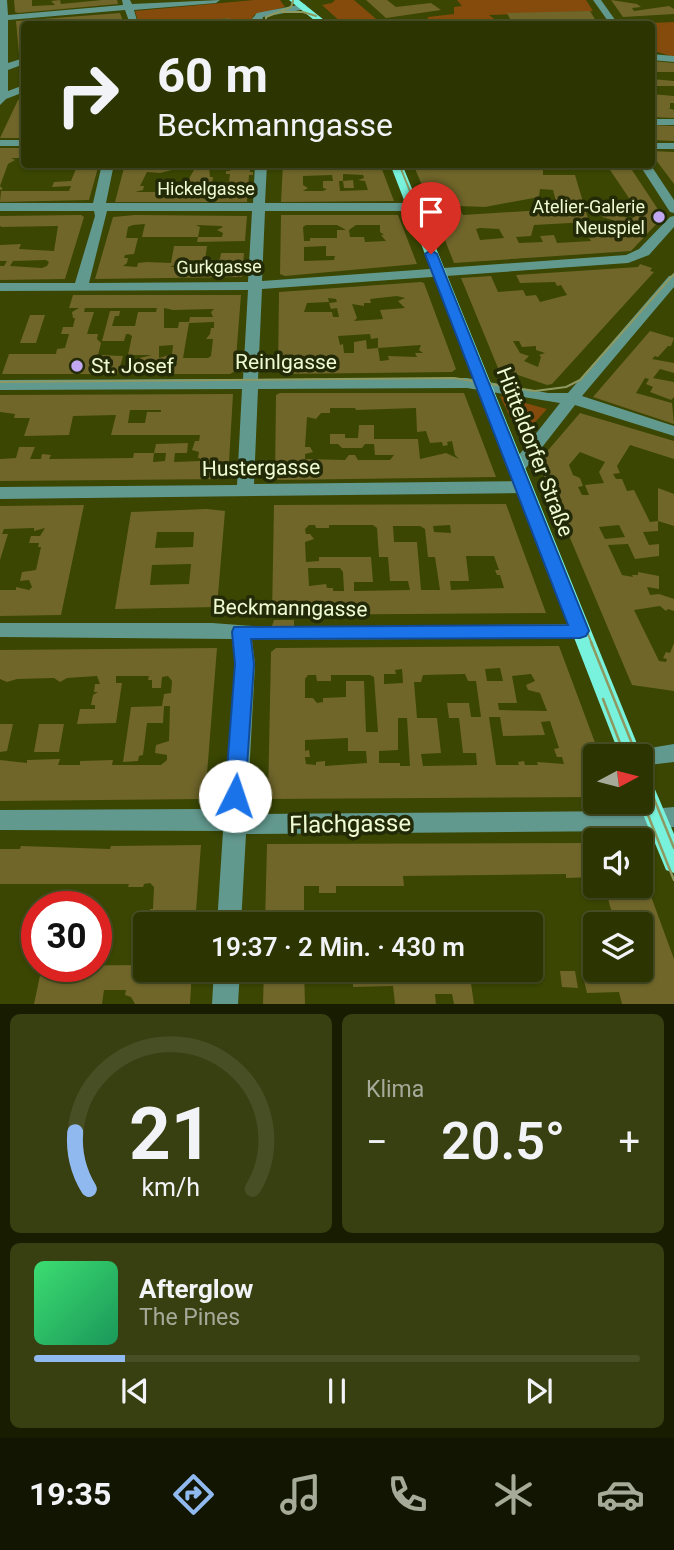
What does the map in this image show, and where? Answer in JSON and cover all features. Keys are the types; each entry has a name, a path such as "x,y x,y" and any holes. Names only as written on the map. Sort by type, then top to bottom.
{"main road":[{"path":"293,0 320,21"},
{"name":"Hütteldorfer Straße","path":"398,168 626,744"},
{"path":"653,800 666,819 674,862"}],"street":[{"path":"3,0 1,99 21,89"},
{"path":"2,18 127,4 216,0"},
{"path":"597,0 612,21"},
{"path":"127,4 133,21"},
{"path":"257,21 260,15 303,8"},
{"path":"655,57 674,59"},
{"path":"1,69 21,62"},
{"path":"655,122 674,122"},
{"path":"0,143 21,143"},
{"path":"655,146 674,146"},
{"path":"81,287 100,216 99,207 107,168"},
{"path":"245,491 261,168"},
{"path":"647,168 674,208"},
{"name":"Hickelgasse","path":"0,207 412,206"},
{"name":"Gurkgasse","path":"0,287 256,281 439,272 637,257 674,220"},
{"path":"516,469 571,398 674,279"},
{"name":"Reinlgasse","path":"0,385 440,382 483,386 548,398 571,398 674,432"},
{"name":"Hustergasse","path":"0,493 523,487"},
{"name":"Beckmanngasse","path":"0,630 266,634 580,631"},
{"path":"229,912 233,822 245,664 241,632"},
{"path":"653,755 674,753"},
{"name":"Flachgasse","path":"0,820 203,819 259,825 666,819"},
{"path":"225,1004 226,982"}],"shaded area":[{"path":"254,0 280,0 285,7 254,15 251,20 244,21 226,18 208,21 138,21 135,11"},
{"path":"335,0 354,0 378,21 340,21 322,5"},
{"path":"457,0 586,0 593,11 489,15 497,21 427,21 428,17 454,14 454,7 462,6"},
{"path":"674,22 674,57 655,51 655,23"},
{"path":"500,396 547,409 528,430 519,435"}],"building":[{"path":"14,0 32,0 32,6 55,5 51,1 60,0 61,4 117,0 118,4 18,13 15,12"},
{"path":"366,0 387,0 396,7 431,3 441,10 386,18"},
{"path":"611,0 641,7 632,8 634,11 669,6 674,9 674,14 623,17"},
{"path":"590,11 596,21 511,21 507,13"},
{"path":"120,13 123,21 21,21 19,54 16,21"},
{"path":"227,18 237,21 206,21"},
{"path":"655,61 674,63 674,72 655,72"},
{"path":"655,79 674,81 674,86 655,86"},
{"path":"655,94 674,96 674,103 670,103 668,108 674,110 674,118 655,117"},
{"path":"21,99 21,138 0,138 18,100"},
{"path":"655,125 674,126 674,141 655,140"},
{"path":"0,148 21,148 21,158 11,158 15,160 8,164 0,186"},
{"path":"655,151 674,152 674,184 655,159"},
{"path":"76,168 98,168 89,200 0,202 1,191 69,191 71,186 52,187 54,182 71,181"},
{"path":"124,168 209,168 210,177 213,177 211,191 226,190 224,184 229,182 230,174 226,174 226,171 230,171 230,168 250,168 253,175 249,175 247,202 115,202","holes":["194,170 187,182 190,182 189,189 195,189 194,192 135,192 143,190 144,186 140,186 147,172"]},
{"path":"283,168 382,168 394,201 281,202","holes":["343,174 363,175 364,178 358,180 365,181 368,190 340,191 339,181 343,181","332,175 333,181 323,181 323,188 327,189 323,191 303,191 308,188 303,185 303,176"]},
{"path":"415,168 543,168 543,175 575,175 589,222 534,225 531,236 516,237 519,243 543,242 540,236 554,235 557,243 591,241 589,238 620,231 627,224 602,217 608,212 631,219 639,214 630,214 627,208 635,207 609,168 631,168 663,217 631,251 454,263 436,217 458,215 454,205 430,204","holes":["540,189 553,190 558,209 463,215 458,206 485,207 539,197","476,229 499,229 504,238 480,240"]},
{"path":"353,180 354,188 344,188 343,181"},
{"path":"281,215 398,215 417,264 285,276 280,274","holes":["337,225 346,230 337,230 337,238 310,238 310,241 304,241 303,227","356,225 380,225 380,232 384,235 381,235 386,241 365,242 364,237 350,237 349,230","326,246 326,256 335,256 334,260 304,261 304,247"]},
{"path":"0,216 84,217 65,279 0,280 0,266 4,266 7,261 0,261 0,245 21,244 19,249 54,251 58,226 2,227","holes":["13,261 49,262 42,268 10,266"]},
{"path":"247,216 245,241 197,242 198,237 142,237 145,224 128,227 126,238 138,238 134,254 125,255 124,258 128,258 123,266 137,267 138,263 147,262 171,263 174,246 207,246 205,260 178,261 170,267 219,266 214,261 220,259 221,253 244,253 242,277 95,279 113,217","holes":["196,225 223,227 217,230 223,233 222,237 198,237 200,227"]},
{"path":"640,264 652,268 650,271 654,272 552,384 547,385 498,368 461,278 491,276 498,292 523,290 526,296 536,295 540,302 567,295 561,285 557,286 555,282 520,283 516,275 638,267","holes":["513,341 519,341 522,347 536,346 536,350 545,353 539,355 541,357 538,367 524,361 529,356 520,353"]},
{"path":"424,283 456,369 452,372 282,374 278,370 279,292","holes":["397,296 405,298 398,301 405,308 380,310 383,319 354,321 357,318 352,304 364,306 364,303 371,303 370,299","328,298 336,299 337,302 329,303 331,309 337,308 339,317 333,317 332,312 304,312 307,303 329,302","370,334 371,339 378,338 378,348 367,349 366,340 354,342 354,353 344,353 338,336","421,345 419,350 423,353 415,353 417,357 388,356 389,360 380,361 378,348"]},
{"path":"73,295 241,295 235,371 230,374 137,374 140,358 152,355 128,355 132,336 129,334 126,334 124,341 102,341 110,311 120,311 112,326 135,326 138,312 156,312 157,308 85,308 84,312 94,312 87,334 98,334 97,339 101,343 98,355 123,356 118,374 2,374 9,354 56,354 57,349 65,348 69,334 61,334 63,327 73,327 75,318 72,312 79,308 69,308","holes":["164,308 173,310 214,309 211,312 213,317 190,317 189,322 179,322 178,328 164,328","214,322 214,328 211,328 206,339 213,339 211,356 208,358 183,358 189,323","173,345 172,354 159,358 159,346"]},
{"path":"30,315 45,315 36,343 20,343"},
{"path":"650,331 674,338 671,346 652,359 674,363 674,373 660,369 653,378 674,382 674,397 671,400 650,392 653,387 646,384 649,379 645,378 636,393 672,403 674,424 593,397"},
{"path":"464,393 496,477 278,480 275,478 276,395","holes":["330,408 416,408 417,432 426,431 430,443 442,442 443,446 452,441 455,455 459,459 446,453 420,459 418,439 374,439 374,425 359,425 358,438 345,438 345,434 330,434 330,444 338,444 342,448 362,448 365,444 374,444 375,455 394,455 390,460 358,460 355,455 349,455 345,460 305,459 305,454 313,452 310,447 305,447 307,417 316,419 321,413 330,413"]},
{"path":"233,394 228,479 0,481 0,459 16,458 19,447 35,447 30,459 41,459 42,454 51,455 49,459 133,458 134,453 154,453 156,444 188,443 187,453 175,453 174,462 200,461 199,452 192,450 200,435 111,435 116,415 73,416 69,435 24,436 30,418 14,418 15,414 0,412 0,395","holes":["130,410 161,410 147,412 145,423 128,423","154,453 166,453 165,461 153,462"]},
{"path":"580,413 674,441 674,459 630,445 617,466 620,473 613,474 616,479 622,479 627,491 634,490 650,522 658,521 658,531 643,532 649,545 659,544 659,556 635,559 628,544 608,545 622,575 633,577 632,575 638,575 638,572 659,576 659,589 647,587 650,595 659,594 674,599 674,611 666,611 660,606 634,610 659,661 666,662 667,659 663,658 666,652 670,653 674,643 674,691 632,685 538,462","holes":["580,452 605,462 599,472 604,483 585,485 589,495 582,495 578,487 583,486 580,478 573,475 569,465","619,525 625,537 605,539 599,527"]},
{"path":"658,488 674,494 674,526 658,521"},
{"path":"506,504 546,613 272,615 274,505","holes":["309,525 315,525 316,528 329,528 329,525 373,525 377,528 379,557 388,557 390,581 408,581 410,590 354,591 354,582 373,582 371,557 319,557 319,561 306,562 305,542 314,539 310,534 306,534 305,529","450,525 451,533 434,532 433,526","393,526 420,526 425,529 428,557 435,557 440,590 421,590 417,542 394,542","466,556 494,556 499,570 495,570 497,575 500,575 504,588 451,590 450,581 469,581","308,568 340,568 343,572 344,591 333,591 333,588 327,588 326,584 309,586"]},
{"path":"84,505 61,615 0,616 0,590 16,590 16,587 29,590 32,587 29,580 20,581 22,572 36,570 41,547 38,547 39,543 29,543 31,536 40,536 45,528 34,531 34,528 4,529 2,534 8,534 0,560 0,506"},
{"path":"207,509 225,511 217,607 115,609 131,512","holes":["157,532 194,532 193,547 155,548","191,564 189,584 150,585 152,565"]},
{"path":"274,620 294,620 294,627 272,626"},
{"path":"559,646 596,744 583,744 583,797 268,799 271,652 276,648","holes":["500,668 503,681 487,681 485,669","402,669 403,683 384,684 384,674 396,674 395,670","465,674 468,681 476,681 481,717 471,717 469,703 447,703 449,718 459,718 463,753 476,753 477,765 423,766 421,754 441,753 437,718 417,718 414,682 421,682 423,675","531,674 535,681 526,685 528,690 540,693 547,711 499,710 498,703 517,703 512,676","308,675 316,675 317,681 331,681 331,675 374,677 378,732 366,732 364,681 346,681 346,697 323,698 323,702 317,703 313,698 305,698 305,679","489,717 500,717 503,736 545,735 541,722 550,721 559,748 554,749 557,757 562,757 564,764 537,762 538,765 525,765 524,761 518,762 519,765 496,765","398,718 407,718 410,766 379,763 379,751 398,750","348,738 348,751 366,751 367,763 325,766 325,761 316,762 316,765 306,764 305,757 310,757 309,750 305,751 305,740"]},
{"path":"217,648 205,799 0,801 0,760 27,763 27,760 60,759 58,765 80,765 80,761 113,760 112,765 161,765 167,760 167,755 155,753 156,745 169,741 170,706 162,706 164,694 171,693 172,681 168,676 162,677 161,688 152,688 149,676 116,676 116,683 122,683 116,723 77,724 80,709 95,709 95,705 91,705 93,695 98,692 94,692 95,684 100,684 97,676 67,678 60,682 54,678 17,679 7,682 0,679 0,650"},
{"path":"164,706 163,723 147,723 143,755 139,756 138,761 123,762 131,707"},
{"path":"0,724 13,724 7,751 0,752"},
{"path":"39,724 64,724 59,752 34,752"},
{"path":"583,843 583,877 566,878 566,874 403,876 404,886 336,886 336,893 319,893 319,886 304,886 304,912 265,912 267,844"},
{"path":"201,845 196,912 150,912 153,909 154,887 150,883 144,884 143,887 128,887 129,884 0,884 0,849 20,849 21,846 110,849 111,846"},
{"path":"608,898 652,898 674,959 674,1004 622,1004 619,992 587,993 584,982 653,982 653,912 612,912"},
{"path":"112,965 133,965 133,982 191,982 190,1004 135,1004 131,997 125,995 126,990 104,990 102,1004 34,1004 39,982 112,982"},
{"path":"560,971 575,971 578,988 562,987"},
{"path":"264,982 304,982 305,1004 263,1004"},
{"path":"353,982 471,982 474,1004 454,1004 452,994 435,994 436,1004 395,1004 393,986 353,987"}],"tram line":[{"path":"266,21 266,17 291,7 293,1"},
{"path":"282,12 303,12 316,16"},
{"path":"401,168 487,383"},
{"path":"487,383 535,391 566,387 580,380 674,274"},
{"path":"0,382 454,378 487,383"},
{"path":"487,383 592,644"},
{"path":"591,642 632,744"},
{"path":"603,699 620,744"},
{"path":"653,796 674,848"},
{"path":"648,814 674,880"}],"place":[{"name":"Atelier-Galerie Neuspiel","path":"659,217"},
{"name":"St. Josef","path":"77,366"}],"route":[{"path":"235,796 245,664 241,632 580,631 431,254"}]}
